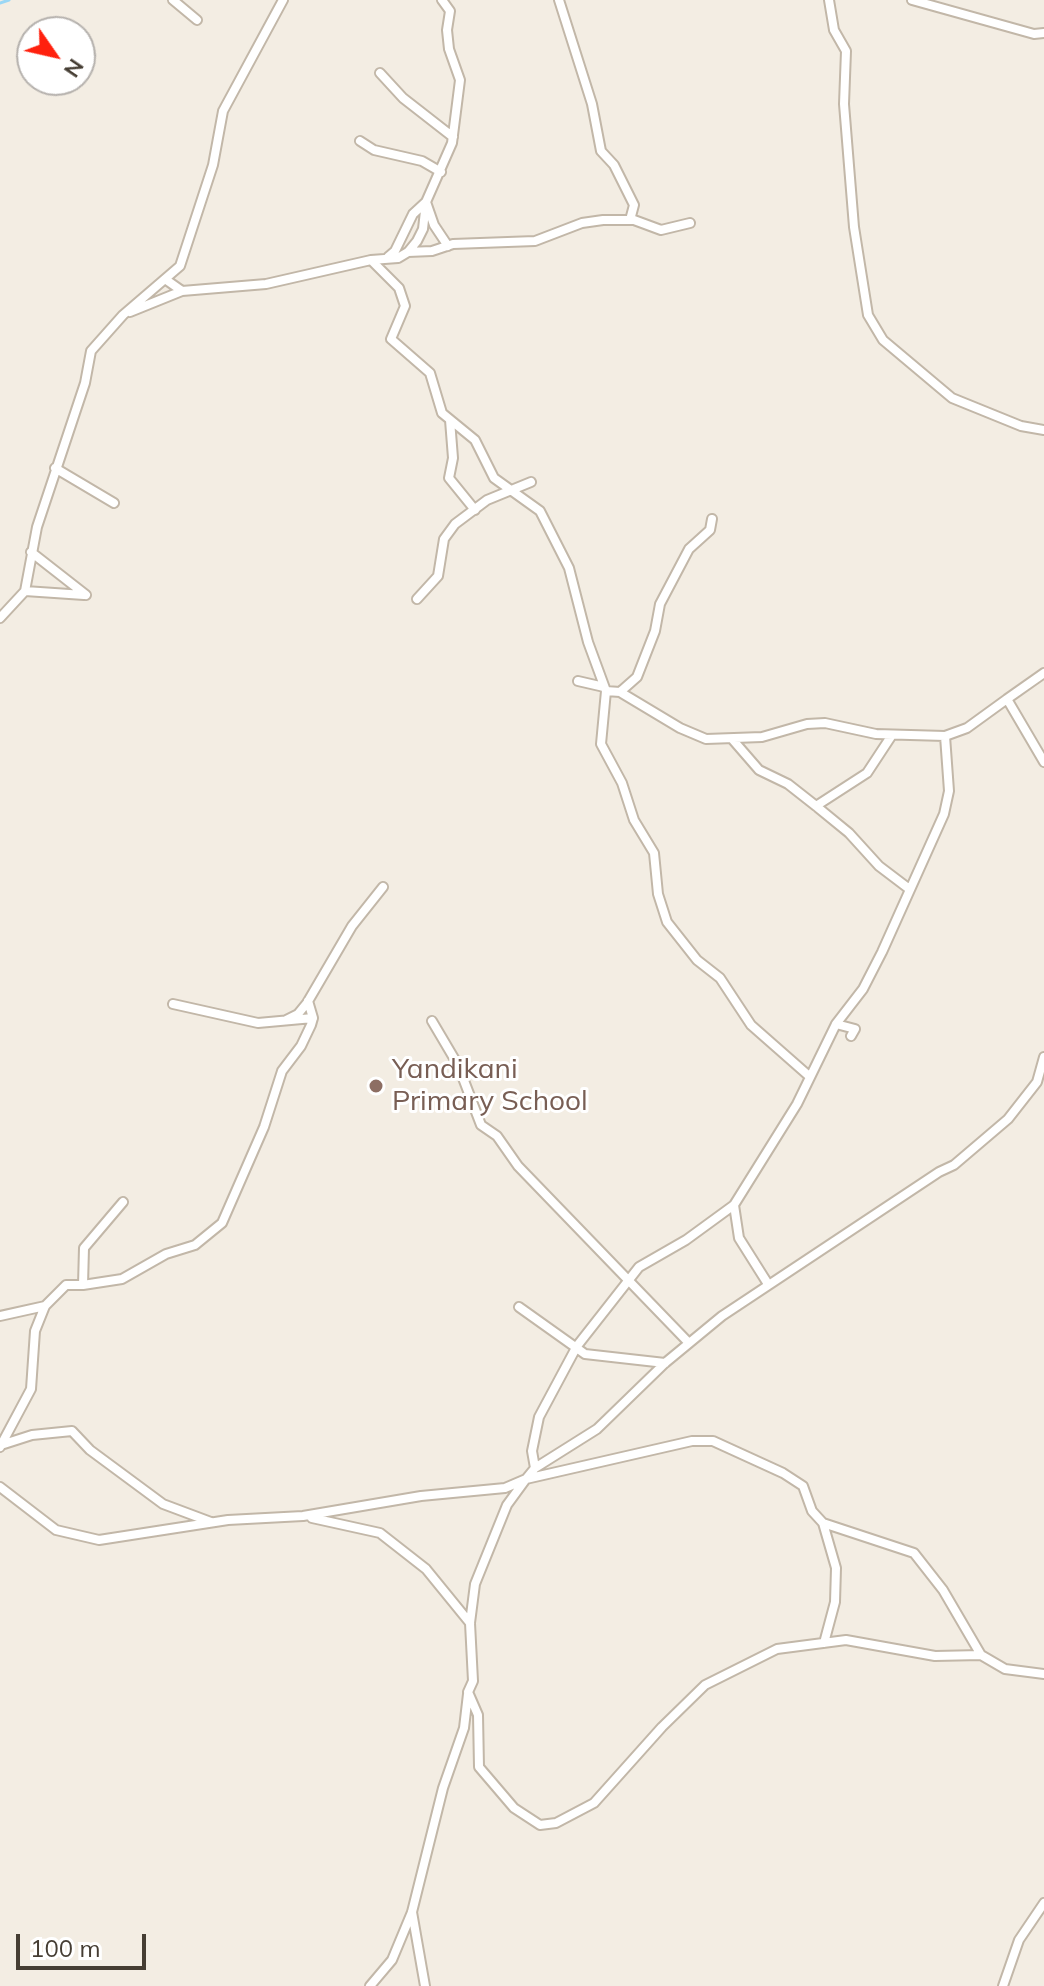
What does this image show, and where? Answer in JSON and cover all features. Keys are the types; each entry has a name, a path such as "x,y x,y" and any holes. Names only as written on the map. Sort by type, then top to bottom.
{"street":[{"path":"173,0 197,20"},
{"path":"0,618 25,591 31,552 55,468 85,383 91,351 123,315 180,266 213,165 223,111 283,0"},
{"path":"123,315 182,291 266,284 371,260 398,258 408,252 423,229 426,202 453,137 460,80 449,49 447,30 450,11 442,0"},
{"path":"559,0 592,104 601,151 614,165 634,205 630,220"},
{"path":"829,0 834,30 846,51 844,104 854,227 868,315 883,340 952,398 1021,426 1044,430"},
{"path":"912,0 1034,34 1044,33"},
{"path":"380,73 403,98 453,137"},
{"path":"360,141 374,150 422,161 441,172"},
{"path":"426,202 434,225 448,246"},
{"path":"387,257 395,251 413,214 426,202"},
{"path":"408,252 432,251 448,246 535,241 582,223 630,220 661,230 690,223"},
{"path":"371,260 399,288 405,306 391,339 430,373 442,413 475,440 494,478 540,511 569,568 605,689 601,744 622,783 634,820 654,853 658,894 667,922 697,960 720,978 751,1025 809,1076"},
{"path":"165,279 182,291"},
{"path":"450,419 453,458 449,478 475,510"},
{"path":"55,468 114,503"},
{"path":"417,599 438,576 444,539 455,524 509,491 531,482"},
{"path":"620,692 637,677 655,631 660,604 689,549 710,530 712,519"},
{"path":"25,591 86,595 31,552"},
{"path":"578,681 620,692 680,728 706,739 733,740 825,723 892,735 945,736 967,728 1044,673"},
{"path":"1007,699 1044,762"},
{"path":"816,806 867,773 892,735"},
{"path":"535,1468 532,1451 539,1417 577,1346 639,1267 686,1240 734,1205 797,1104 836,1024 863,989 944,814 949,791 945,736"},
{"path":"733,740 759,770 788,784 816,806 849,833 879,866 908,888"},
{"path":"286,1020 298,1014 308,1001 338,947 383,887"},
{"path":"2,1446 31,1389 34,1340 45,1306 66,1285 122,1279 166,1254 195,1245 222,1223 264,1127 275,1086 301,1046 313,1018 308,1001"},
{"path":"173,1004 258,1023 313,1018"},
{"path":"432,1021 458,1065 481,1125 497,1136 518,1166 688,1342"},
{"path":"836,1024 855,1029 851,1036"},
{"path":"370,1986 392,1960 412,1912 443,1788 464,1728 468,1692 473,1681 470,1623 475,1584 507,1505 535,1468 597,1429 688,1342 768,1284 954,1165 1008,1119 1037,1082 1044,1057"},
{"path":"83,1285 84,1248 123,1202"},
{"path":"734,1205 739,1238 768,1284"},
{"path":"0,1316 45,1306"},
{"path":"519,1307 585,1354 665,1363"},
{"path":"2,1446 32,1435 72,1431 90,1450 163,1504 216,1523"},
{"path":"0,1487 56,1530 99,1540 216,1523 303,1516 421,1496 505,1488 526,1479 656,1449 713,1441 783,1473 803,1486 812,1511 823,1523 836,1568 835,1602 824,1643"},
{"path":"303,1516 380,1533 426,1569 470,1623"},
{"path":"823,1523 914,1553 943,1590 981,1655 1005,1669 1044,1674"},
{"path":"468,1692 478,1715 479,1767 514,1808 540,1825 556,1823 594,1803 705,1685 777,1649 846,1640 935,1656 981,1655"},
{"path":"1003,1986 1019,1940 1044,1903"},
{"path":"412,1912 425,1986"}],"waterway":[{"path":"0,3 9,0"}],"place":[{"name":"Yandikani Primary School","path":"376,1086"}]}
